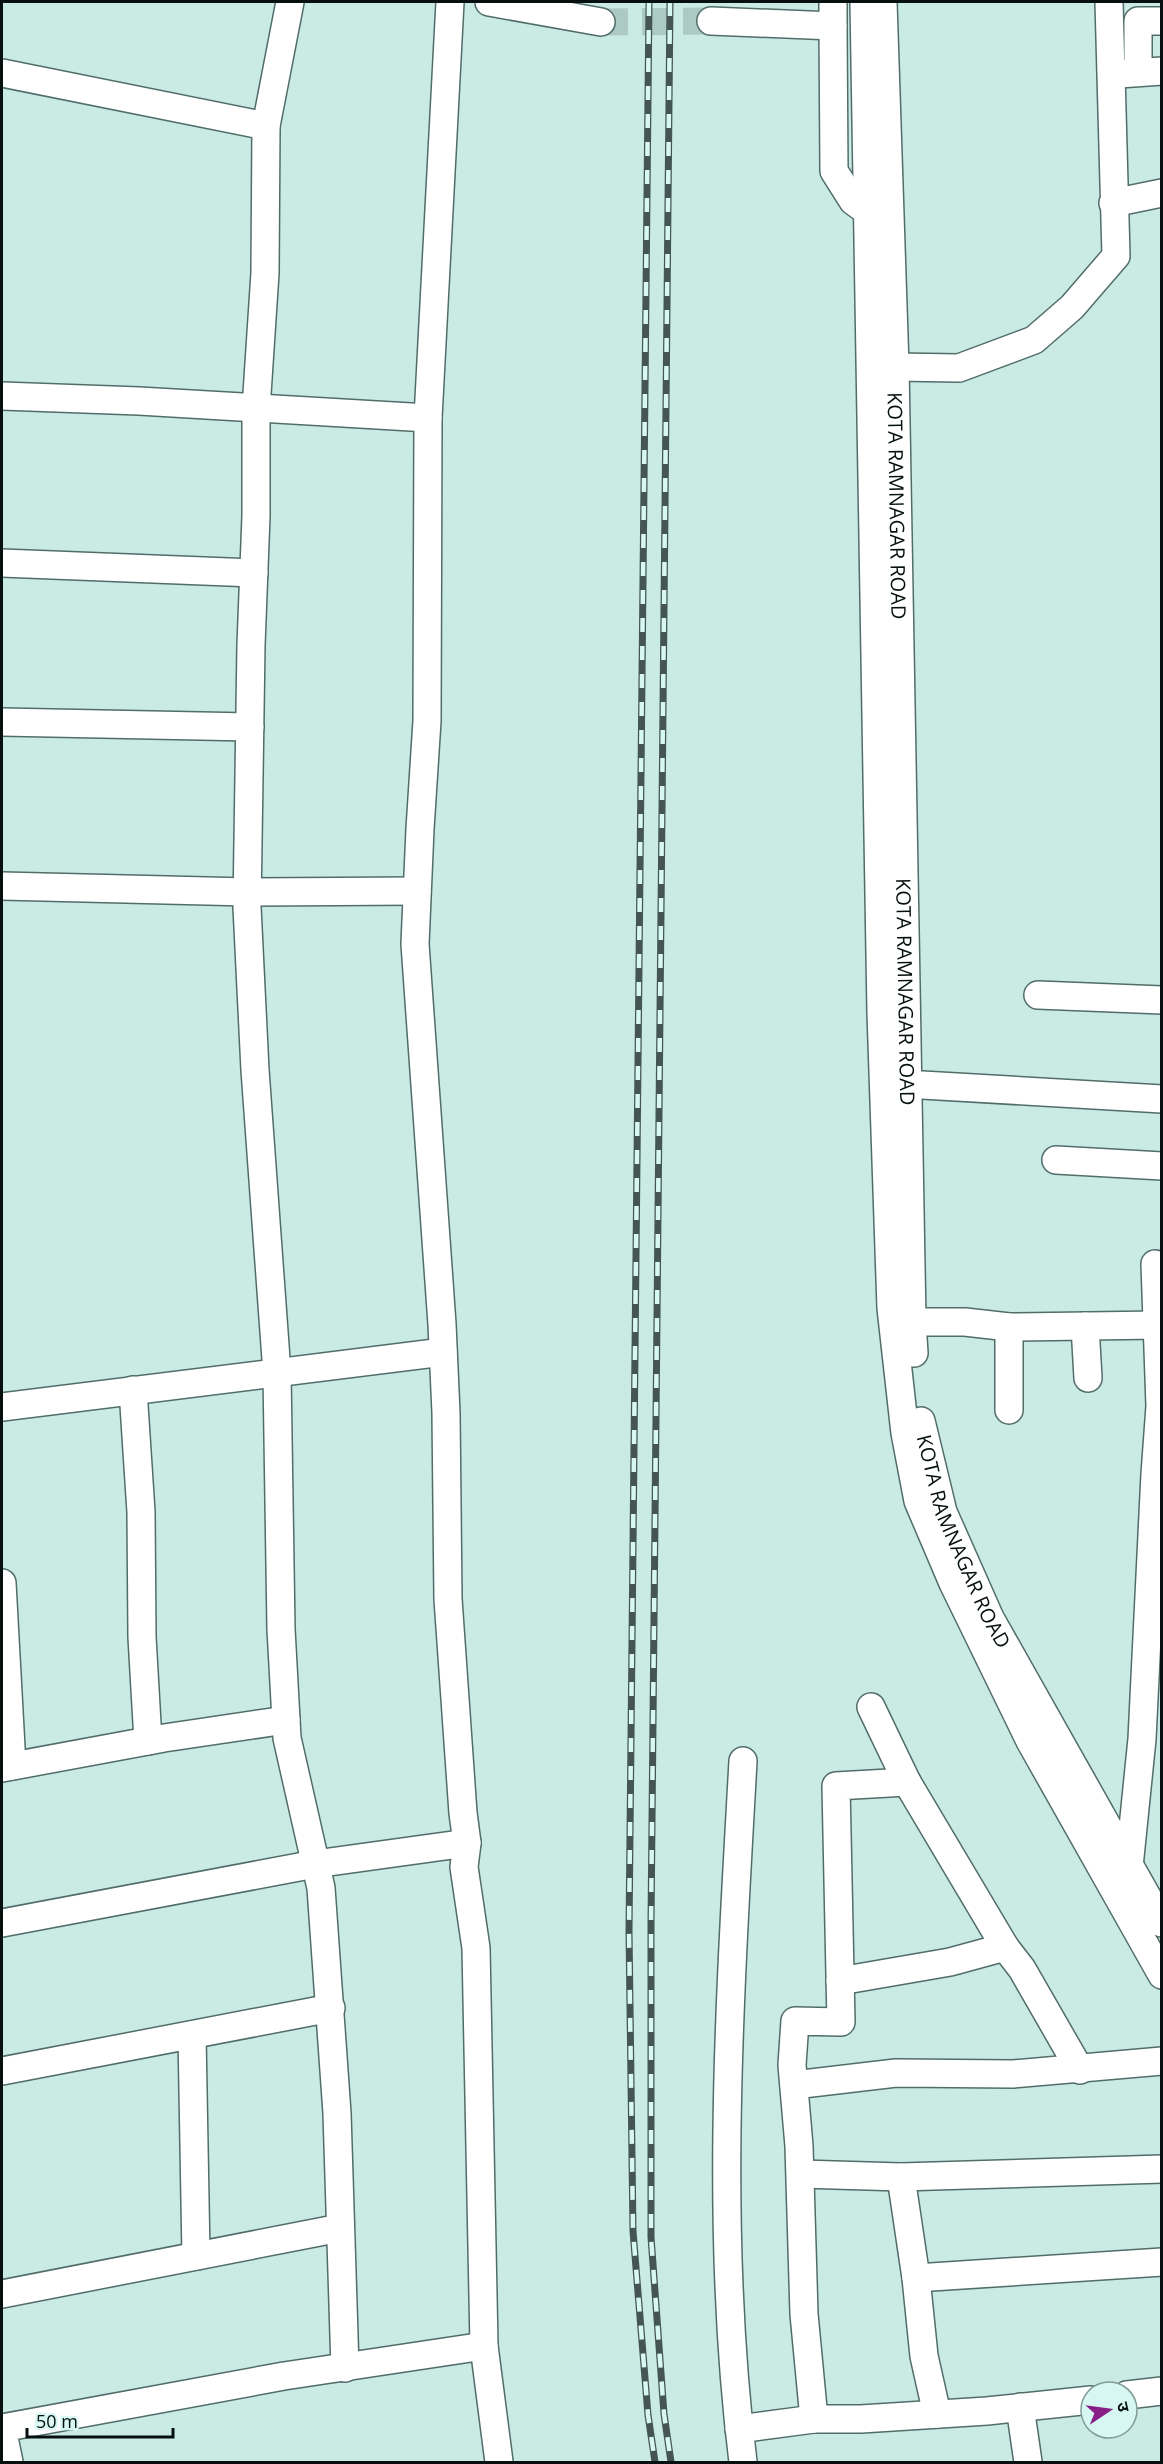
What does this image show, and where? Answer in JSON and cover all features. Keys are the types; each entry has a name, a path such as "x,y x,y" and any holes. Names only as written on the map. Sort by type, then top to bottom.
{"street":[{"path":"290,2 266,126 265,273 256,409 248,892 255,1070 277,1373 281,1629 287,1738 321,1888 337,2113 345,2368"},
{"path":"450,2 428,418 428,721 415,944 443,1352 448,1599 467,1843 464,1867 476,1947 484,2346 499,2463"},
{"path":"489,2 601,22"},
{"path":"864,2 868,212 880,261 881,1013 891,1308 905,1433 918,1502 952,1583 1030,1741 1161,1975"},
{"name":"KOTA RAMNAGAR ROAD","path":"883,2 880,261 895,367 912,1322 922,1430 943,1512 990,1618 1161,1923"},
{"path":"1109,2 1137,72"},
{"path":"711,21 833,14 834,171 853,201 868,212"},
{"path":"895,367 959,368 1034,340 1072,307 1116,256 1113,203 1137,72 1138,21 1161,21"},
{"path":"2,73 266,126"},
{"path":"1113,203 1161,193"},
{"path":"2,396 139,401 428,418"},
{"path":"2,563 254,573"},
{"path":"2,722 250,727"},
{"path":"2,886 248,892 417,891"},
{"path":"1038,995 1161,999"},
{"path":"922,1085 1161,1099"},
{"path":"1056,1160 1161,1166"},
{"path":"1130,1867 1142,1739 1160,1407 1159,1324 1155,1264"},
{"path":"912,1322 965,1322 1009,1327 1159,1324"},
{"path":"1085,1326 1088,1378"},
{"path":"1009,1327 1009,1410"},
{"path":"2,1407 443,1352"},
{"path":"133,1390 141,1512 142,1637 148,1741"},
{"path":"2,1583 7,1767 148,1741 286,1720"},
{"path":"871,1707 907,1782 1005,1947 1022,1969 1080,2070"},
{"path":"743,1761 725,2145 731,2355 743,2463"},
{"path":"814,2419 804,2314 801,2174 792,2065 795,2021 841,2022 836,1786 907,1782"},
{"path":"2,1923 315,1864 467,1843"},
{"path":"840,1981 950,1962 1005,1947"},
{"path":"2,2072 331,2008"},
{"path":"192,2035 196,2256"},
{"path":"794,2085 896,2073 1013,2074 1080,2070 1161,2061"},
{"path":"801,2174 901,2177 1161,2169"},
{"path":"901,2177 916,2278 924,2356 937,2414"},
{"path":"2,2294 340,2229"},
{"path":"916,2278 1161,2262"},
{"path":"9,2463 2,2428 284,2376 484,2346"},
{"path":"1139,2394 1161,2391"},
{"path":"739,2429 814,2419 861,2419 937,2414 1079,2401"},
{"path":"1020,2407 1028,2463"}],"tunnel":[{"path":"601,22 711,21"}],"railway":[{"path":"649,2 629,1931 633,2231 648,2415 655,2462"},
{"path":"670,2 651,1923 651,2237 664,2414 671,2462"}]}
